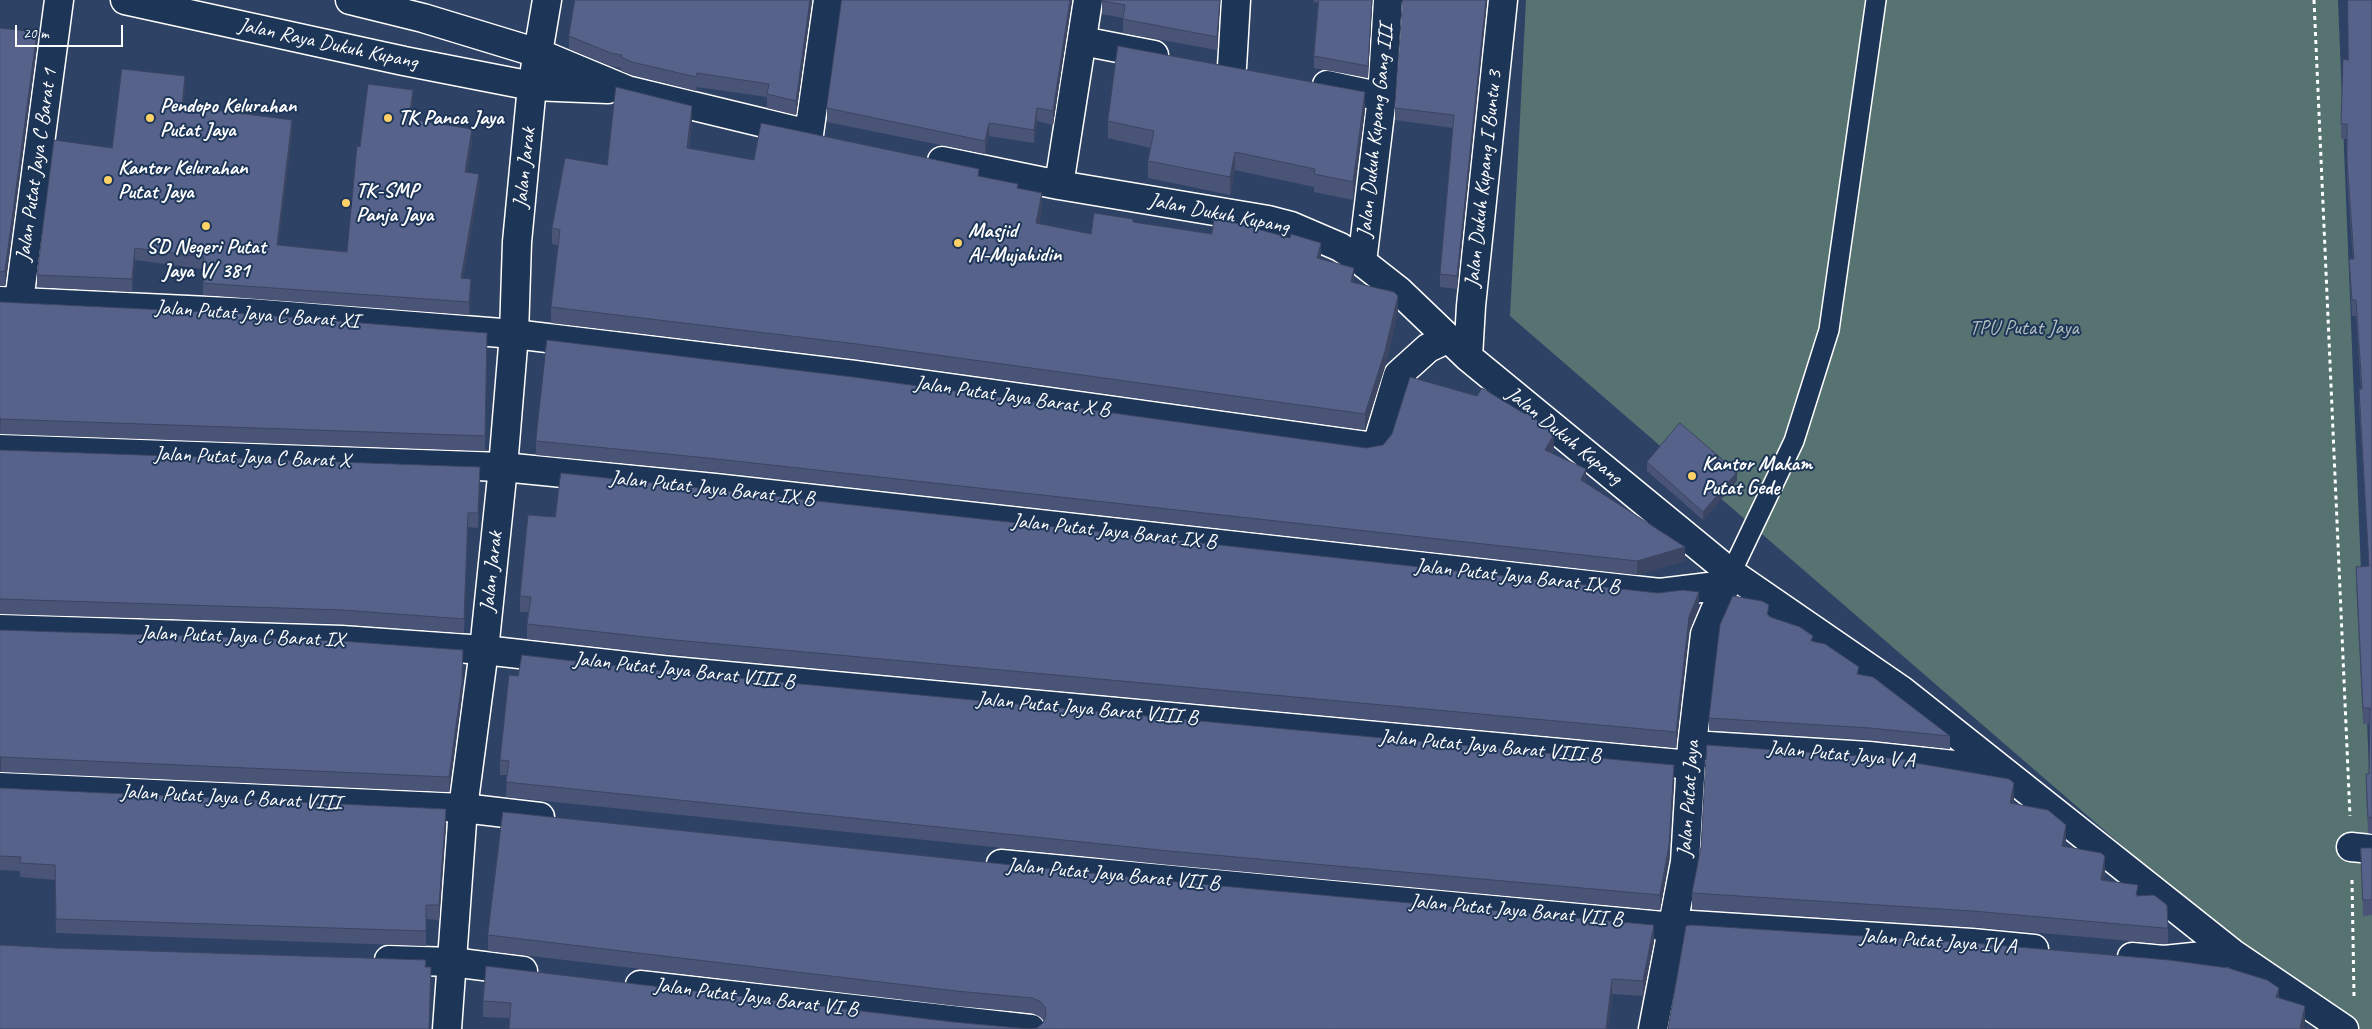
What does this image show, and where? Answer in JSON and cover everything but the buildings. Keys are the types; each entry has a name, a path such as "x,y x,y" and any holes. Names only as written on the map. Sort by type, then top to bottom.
{"street":[{"name":"Jalan Putat Jaya C Barat 1","path":"10,301 59,0"},
{"name":"Jalan Raya Dukuh Kupang","path":"125,0 206,8 404,61 532,86"},
{"path":"350,0 423,18 538,53 627,90 838,140"},
{"name":"Jalan Jarak","path":"447,1029 463,808 484,650 503,467 514,334 518,242 532,86 547,0"},
{"path":"809,134 828,0"},
{"path":"1059,186 1088,0"},
{"path":"1232,67 1236,0"},
{"name":"Jalan Dukuh Kupang Gang III","path":"1362,262 1382,96 1388,0"},
{"name":"Jalan Dukuh Kupang I Buntu 3","path":"1468,357 1471,306 1503,0"},
{"path":"1082,41 1177,59"},
{"path":"1205,64 1260,73"},
{"path":"1307,81 1382,96"},
{"path":"532,86 627,90"},
{"name":"Jalan Dukuh Kupang","path":"915,156 1059,186 1268,220 1291,226 1340,247 1399,291 1447,339 1728,579 1901,690 2232,953 2344,1029"},
{"name":"Jalan Putat Jaya C Barat XI","path":"10,301 250,314 514,334"},
{"name":"Jalan Putat Jaya Barat X B","path":"514,334 855,376 1368,446 1375,445 1379,439 1398,374 1428,348 1447,339"},
{"name":"Jalan Putat Jaya C Barat X","path":"0,449 503,467"},
{"name":"Jalan Putat Jaya Barat IX B","path":"503,467 1660,593 1728,579"},
{"name":"Jalan Putat Jaya","path":"1653,1029 1685,862 1691,755 1705,634 1728,579"},
{"name":"Jalan Putat Jaya C Barat IX","path":"0,629 342,640 484,650"},
{"name":"Jalan Putat Jaya Barat VIII B","path":"484,650 662,670 1691,755"},
{"name":"Jalan Putat Jaya V A","path":"1691,755 1859,756 1964,766 1988,760"},
{"name":"Jalan Putat Jaya C Barat VIII","path":"0,787 463,808"},
{"path":"463,808 562,819"},
{"name":"Jalan Putat Jaya Barat VII B","path":"979,862 1674,927"},
{"name":"Jalan Putat Jaya IV A","path":"1674,927 1692,925 1962,942 2063,952"},
{"path":"2109,956 2164,960 2232,953"},
{"path":"366,959 452,962 551,974"},
{"name":"Jalan Putat Jaya Barat VI B","path":"620,982 1031,1029"}],"lane":[{"path":"1728,579 1794,441 1829,330 1876,0"}],"path":[{"path":"2314,0 2362,848 2355,1000"}],"green space":[{"name":"TPU Putat Jaya","path":"1526,0 2338,0 2372,845 2372,1029 2334,1029 1510,316"}],"place":[{"name":"Pendopo Kelurahan Putat Jaya","path":"150,118"},
{"name":"TK Panca Jaya","path":"388,118"},
{"name":"Kantor Kelurahan Putat Jaya","path":"108,180"},
{"name":"TK-SMP Panja Jaya","path":"346,203"},
{"name":"SD Negeri Putat Jaya V/ 381","path":"206,226"},
{"name":"Masjid Al-Mujahidin","path":"958,243"},
{"name":"Kantor Makam Putat Gede","path":"1692,476"}]}
